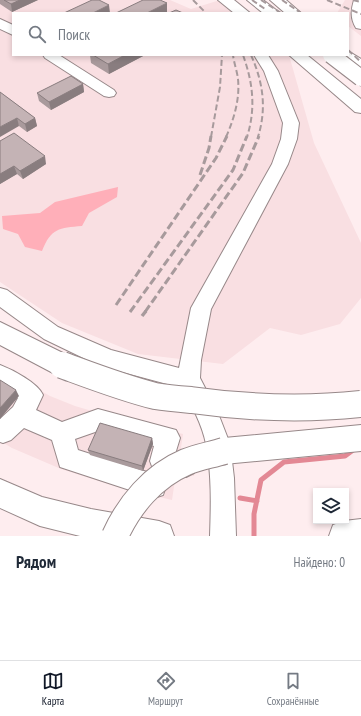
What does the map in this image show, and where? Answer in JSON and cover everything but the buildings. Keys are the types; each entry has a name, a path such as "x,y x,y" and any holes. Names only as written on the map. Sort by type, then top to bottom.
{"main road":[{"path":"225,0 242,12"},
{"path":"254,0 272,12"},
{"path":"277,0 293,12"},
{"path":"298,56 361,108"},
{"path":"332,56 361,78"},
{"path":"347,56 361,67"},
{"path":"0,332 18,343 62,365 107,382 152,395 216,404 266,408 334,407 361,404"},
{"path":"136,535 121,522 147,488 180,465 223,461 361,438"},
{"path":"0,493 40,511 136,535"},
{"path":"344,536 361,534"}],"lane":[{"path":"360,0 357,13 361,25"},
{"path":"0,23 12,30"},
{"path":"52,56 109,93"},
{"path":"223,536 223,461 200,398 189,380 190,360 201,308 280,164 289,140 291,123 271,71 262,56"},
{"path":"0,296 51,333 108,359 189,380"},
{"path":"0,375 32,395 21,415 3,432 0,430"},
{"path":"21,415 62,433 98,420 168,438 154,486 68,459 62,433"},
{"path":"162,461 223,461"}],"shaded area":[{"path":"0,0 170,0 191,9 220,0 240,12 12,12 12,56 289,56 314,143 361,243 361,298 340,324 301,335 270,328 223,364 138,354 62,323 0,282"},
{"path":"345,0 361,0 361,36 349,27 349,12 338,12"},
{"path":"118,187 117,197 89,213 82,226 57,231 45,243 42,251 25,247 18,234 3,229 2,216 40,213 55,202"},
{"path":"0,368 50,396 75,406 126,421 183,434 180,455 197,458 194,476 176,473 172,500 118,487 61,469 12,448 0,441"}],"waterway":[{"path":"257,501 261,480 284,462 345,456 361,444"},
{"path":"240,498 257,501"},
{"path":"254,536 254,514 257,501"}],"railway":[{"path":"193,0 205,12"},
{"path":"252,0 265,9"},
{"path":"261,0 279,12"},
{"path":"282,0 300,12"},
{"path":"327,0 361,14"},
{"path":"353,0 361,2"},
{"path":"349,51 361,62"},
{"path":"211,137 220,87 222,56"},
{"path":"226,137 234,116 238,94 238,79 233,56"},
{"path":"243,56 249,76 252,96 252,116 247,137"},
{"path":"251,56 261,85 263,105 261,126 258,137"},
{"path":"327,56 361,86"},
{"path":"200,175 209,148 211,136"},
{"path":"116,305 216,158 227,136"},
{"path":"130,312 233,170 247,136"},
{"path":"145,312 243,173 259,136"},
{"path":"142,316 146,311"}]}
